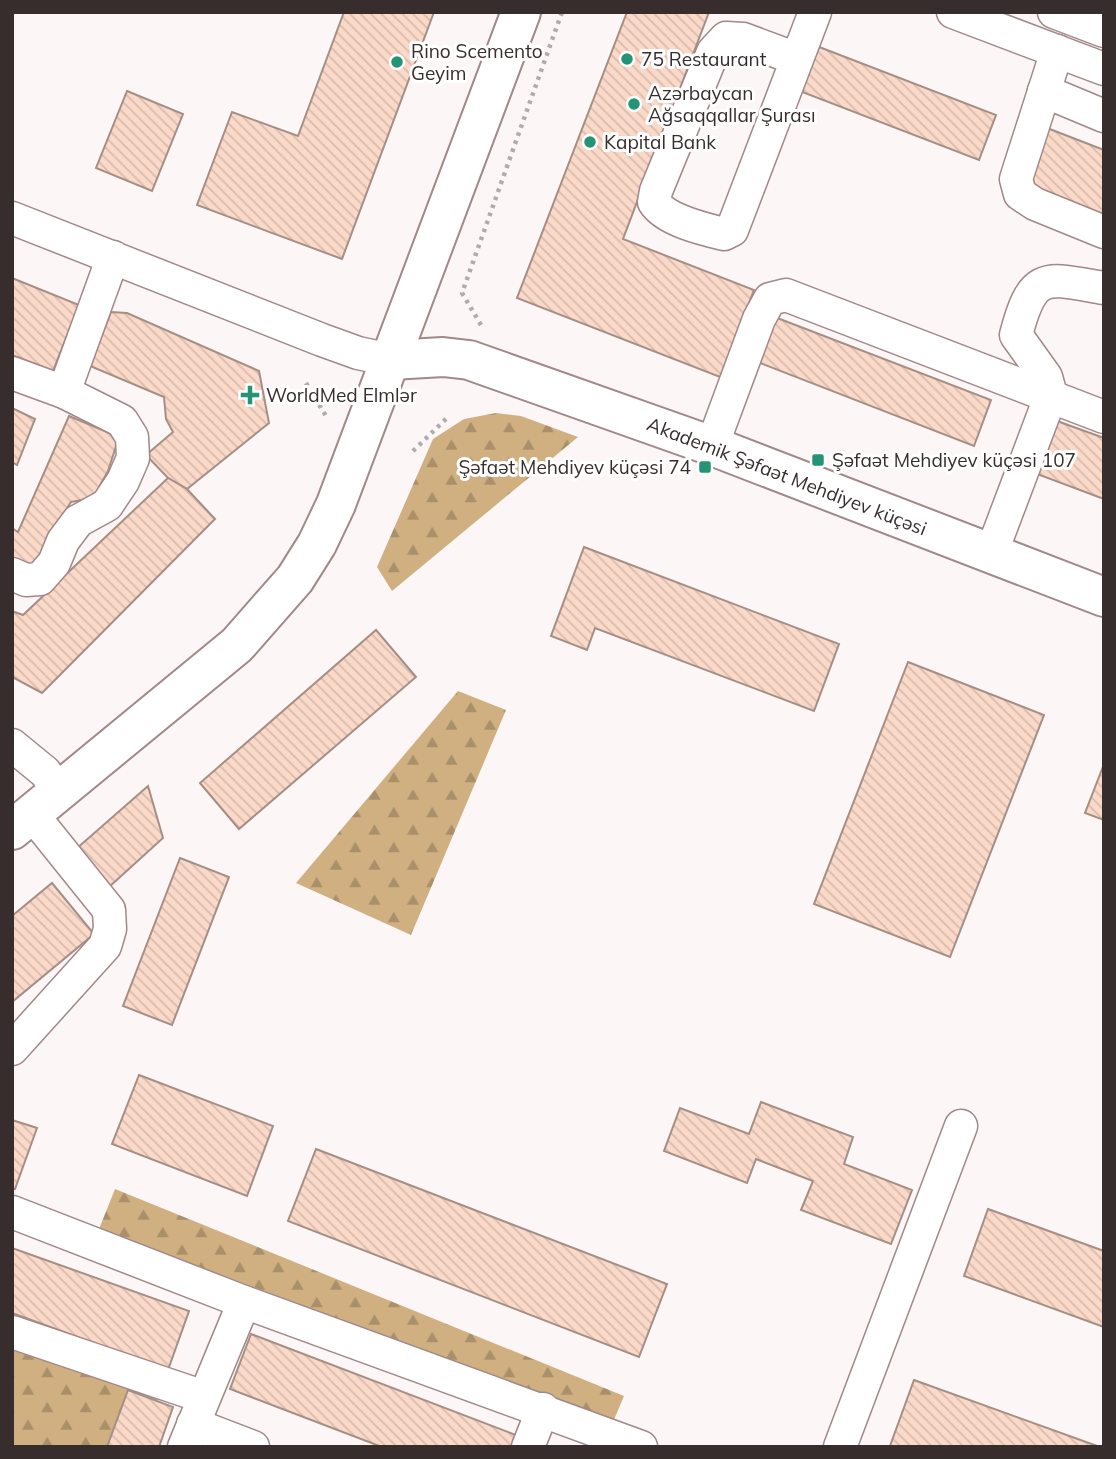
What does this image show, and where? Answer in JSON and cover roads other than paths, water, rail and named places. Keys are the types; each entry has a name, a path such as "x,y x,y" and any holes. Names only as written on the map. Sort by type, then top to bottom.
{"main road":[{"path":"34,811 199,677 265,616 295,579 317,544 391,360 521,12"},
{"name":"Akademik Şəfaət Mehdiyev küçəsi","path":"391,360 443,357 475,343 712,446 1104,597"}],"street":[{"path":"797,59 743,39 726,38 713,52 656,191 654,202 659,211 724,234 732,230 815,12"},
{"path":"953,12 1104,69"},
{"path":"1054,12 1104,32"},
{"path":"1057,51 1016,179 1020,194 1035,204 1104,232"},
{"path":"1044,91 1104,116"},
{"path":"12,218 322,340 358,353 391,360"},
{"path":"64,392 113,257"},
{"path":"991,554 1051,395 1046,377 1016,335 1028,299 1035,288 1053,280 1104,288"},
{"path":"712,446 758,319 769,299 786,295 1051,395 1104,418"},
{"path":"12,373 64,392 122,421 132,437 133,458 123,481 107,505 78,522 63,541 54,563 40,579 26,580 12,574"},
{"path":"12,745 45,772 34,811 109,910 110,929 106,946 12,1049"},
{"path":"840,1447 961,1126"},
{"path":"12,1212 244,1302 641,1447"},
{"path":"194,1422 244,1302"},
{"path":"12,1332 194,1422 249,1446"},
{"path":"528,1447 543,1409"}],"place":[{"name":"75 Restaurant","path":"627,59"},
{"name":"Rino Scemento Geyim","path":"397,62"},
{"name":"Azərbaycan Ağsaqqallar Şurası","path":"634,104"},
{"name":"Kapital Bank","path":"590,142"},
{"name":"WorldMed Elmlər","path":"250,395"},
{"name":"Şəfaət Mehdiyev küçəsi 107","path":"818,460"},
{"name":"Şəfaət Mehdiyev küçəsi 74","path":"705,467"}]}
